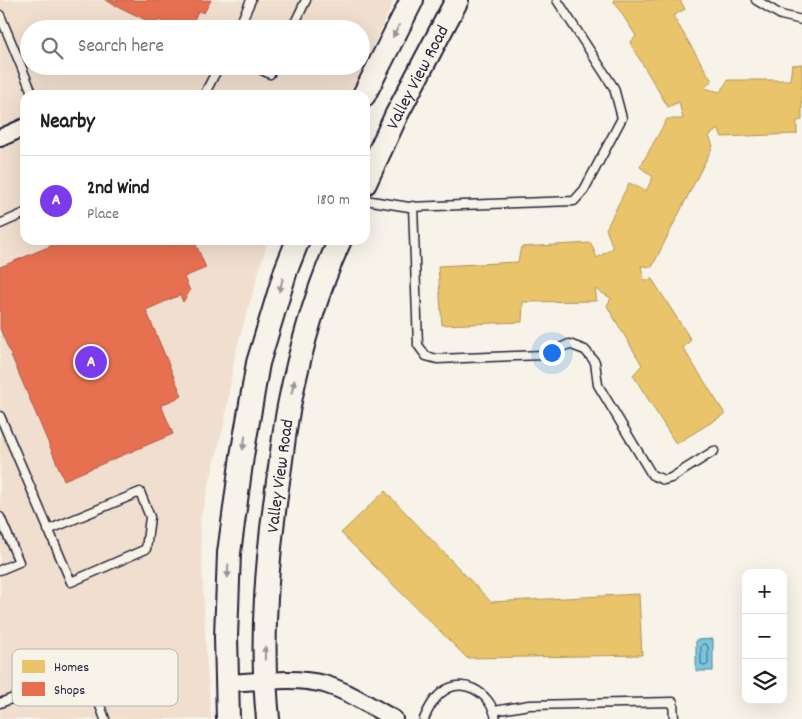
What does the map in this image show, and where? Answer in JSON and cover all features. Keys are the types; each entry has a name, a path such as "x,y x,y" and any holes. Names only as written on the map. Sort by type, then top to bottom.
{"main road":[{"path":"367,90 412,0"},
{"name":"Valley View Road","path":"370,173 397,114 457,0"},
{"path":"228,719 226,637 229,553 242,456 258,363 286,270 296,245"},
{"name":"Valley View Road","path":"268,719 264,681 270,537 288,407 311,317 338,245"}],"street":[{"path":"0,138 20,129"},
{"path":"227,683 307,681 326,685 394,719"}],"lane":[{"path":"242,20 251,0"},
{"path":"296,20 306,0"},
{"path":"370,201 413,206 574,201 584,190 622,118 614,88 557,0"},
{"path":"756,0 781,15 802,20"},
{"path":"0,15 20,62"},
{"path":"26,75 32,90"},
{"path":"207,90 214,75"},
{"path":"413,206 418,345 426,356 437,359 544,355 569,344 585,350 595,362 598,385 652,475 664,480 672,478 714,451"},
{"path":"0,224 20,215"},
{"path":"0,416 48,530 71,582 146,549 150,517 140,492 48,530"},
{"path":"0,517 19,562 0,570"},
{"path":"424,719 437,696 454,687 465,686 474,688 488,700 495,715 529,705 673,702 674,719"},
{"path":"0,704 12,700"},
{"path":"100,706 105,719"}],"shaded area":[{"path":"0,0 394,0 370,53 370,20 20,20 20,75 360,75 353,90 20,90 20,245 267,245 235,354 225,420 200,520 211,719 0,719"}],"water":[{"path":"713,639 713,671 696,671 696,640"}],"building: Homes":[{"path":"613,0 680,0 685,9 673,16 712,81 704,88 720,92 728,80 790,80 792,65 802,64 802,120 797,121 797,134 722,137 718,129 709,136 713,146 652,267 641,266 644,280 652,279 691,340 683,348 725,414 676,444 633,375 642,365 607,306 611,298 595,289 597,301 523,302 522,322 442,325 438,266 518,262 521,247 591,243 597,258 613,248 606,229 629,183 646,191 653,177 640,167 667,119 683,119 679,102 668,107 630,43 636,36"},
{"path":"385,491 491,602 639,594 642,655 467,658 341,533"}],"building: Shops":[{"path":"105,0 211,0 204,13 198,11 194,20 146,20"},
{"path":"53,245 196,245 206,268 184,277 190,291 183,302 180,295 146,310 182,396 161,405 173,434 64,480 0,329 0,267"}],"place":[{"name":"2nd Wind","path":"91,362"}]}
